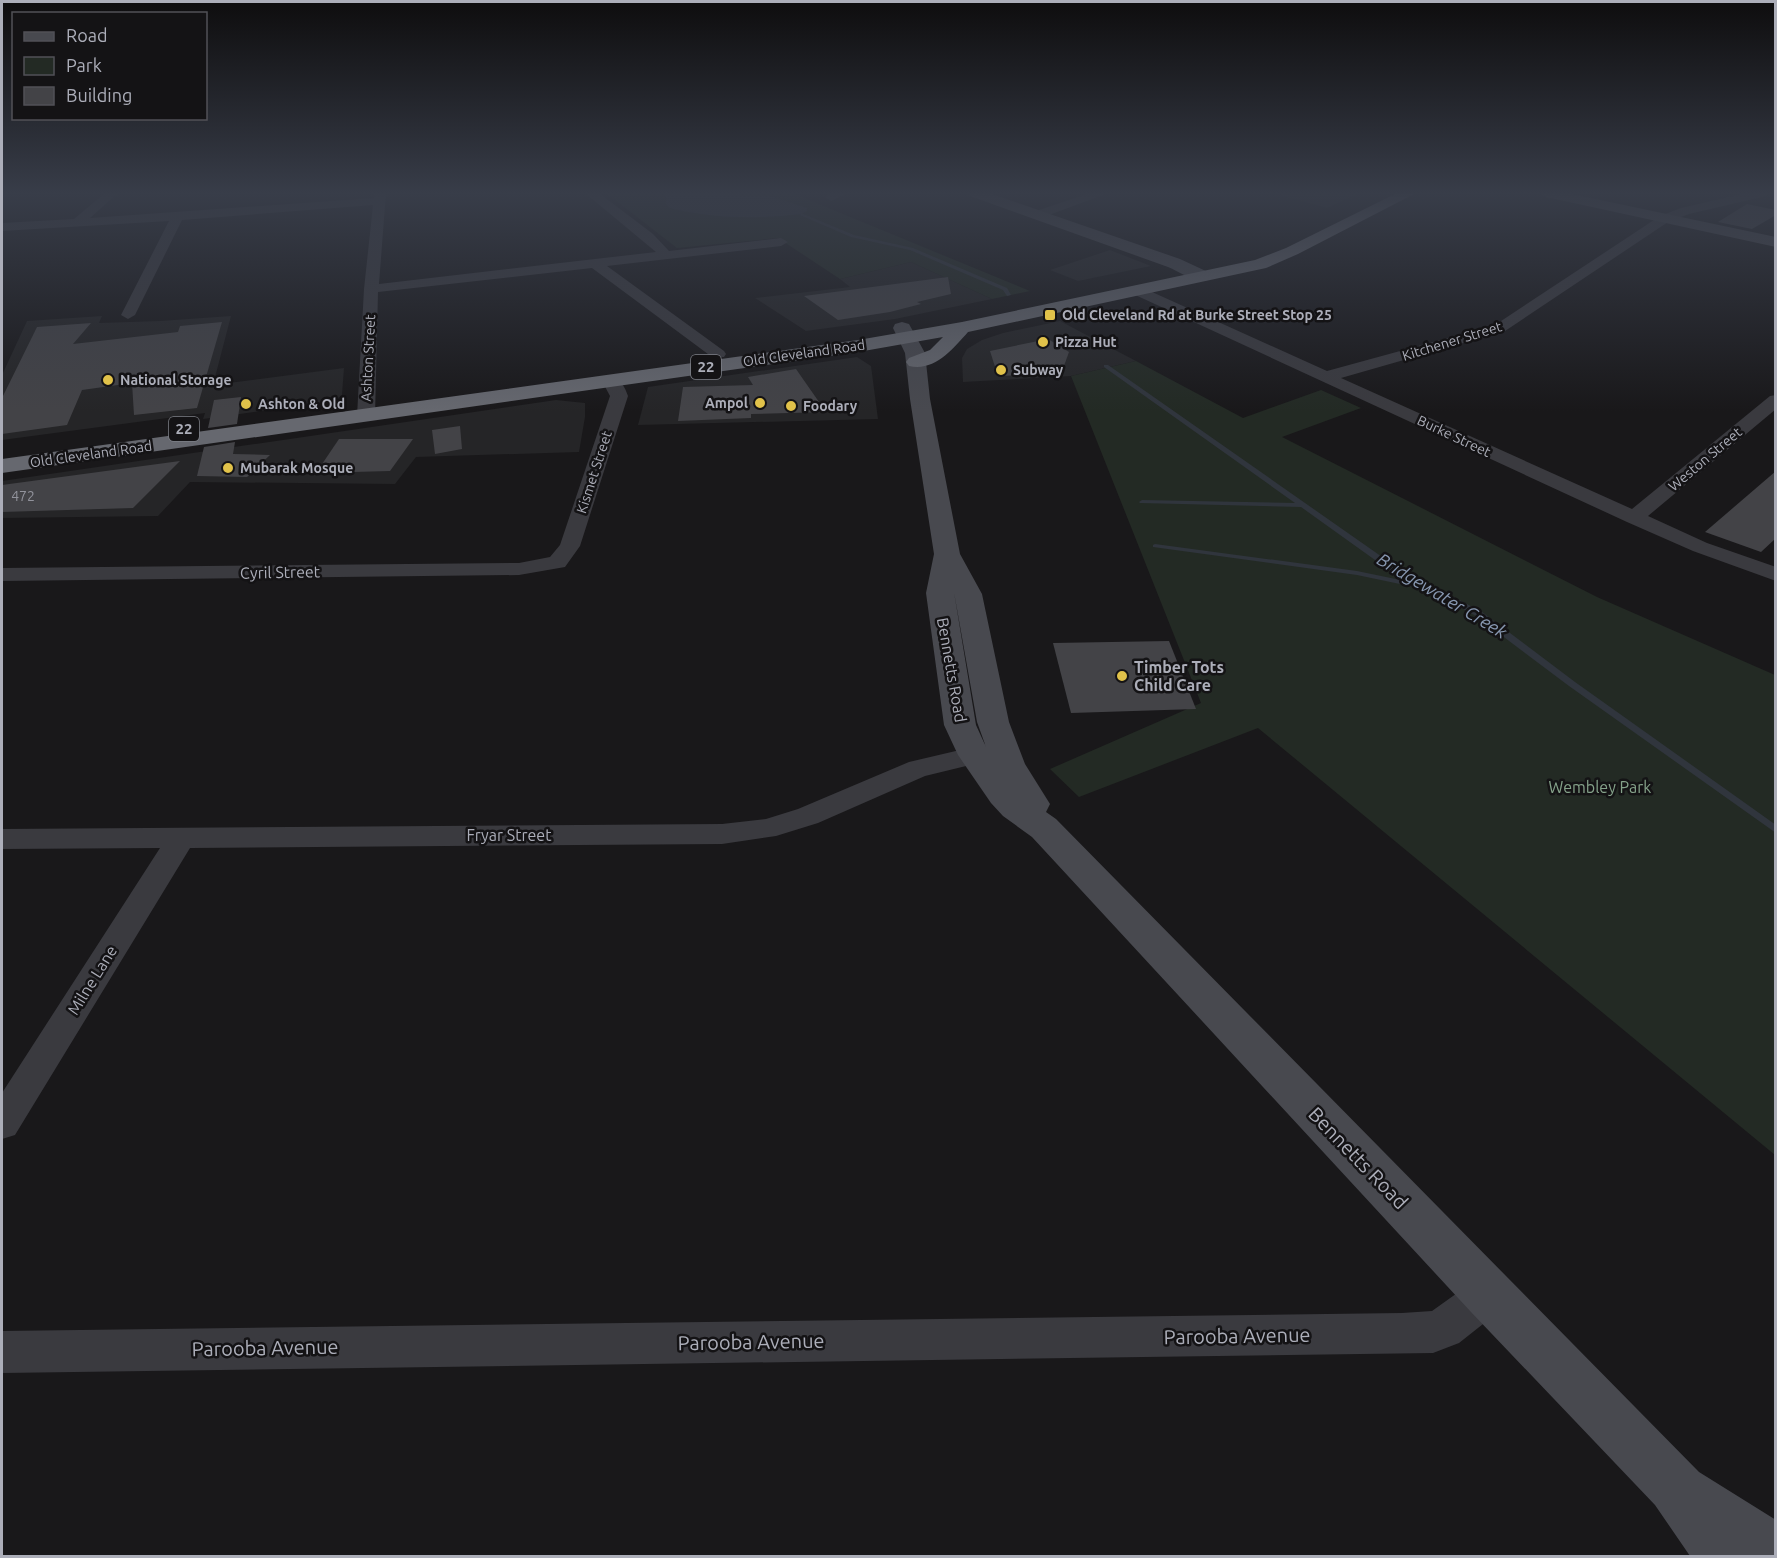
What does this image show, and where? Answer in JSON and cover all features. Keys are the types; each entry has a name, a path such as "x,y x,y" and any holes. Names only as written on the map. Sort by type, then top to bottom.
{"highway":[{"name":"Old Cleveland Road","path":"2,466 718,354 962,328 1136,290 1214,266"},
{"name":"Old Cleveland Road","path":"2,455 610,381 905,333 1035,302 1238,266"},
{"path":"916,363 937,354 955,338 962,328"}],"main road":[{"path":"1178,266 1195,272"},
{"name":"Bennetts Road","path":"905,333 915,353 947,554 939,593 960,725 988,752 1003,795 1015,807 1044,828 1488,1295 1674,1485 1723,1557"},
{"name":"Bennetts Road","path":"1674,1485 1776,1554"}],"street":[{"path":"128,315 153,266"},
{"name":"Ashton Street","path":"366,410 373,266"},
{"path":"371,289 571,266"},
{"path":"598,266 718,354"},
{"name":"Kitchener Street","path":"1326,377 1500,328 1594,266"},
{"name":"Burke Street","path":"1136,290 1634,518 1700,547 1776,575"},
{"name":"Kismet Street","path":"557,562 570,546 619,396 617,389 610,381"},
{"name":"Weston Street","path":"1634,518 1776,400"},
{"name":"Cyril Street","path":"2,575 519,569 557,562"},
{"name":"Fryar Street","path":"2,839 723,834 766,829 808,816 908,772 988,752"},
{"name":"Milne Lane","path":"2,1123 182,838"},
{"name":"Parooba Avenue","path":"2,1352 1402,1334 1433,1332 1444,1328 1488,1295"}],"shaded area":[{"path":"896,266 919,266 992,299 895,319 806,331 755,298 850,287 840,279"},
{"path":"1063,266 1151,266 1078,281 1050,270"},
{"name":"National Storage","path":"102,316 99,323 231,316 213,385 344,368 342,395 334,401 203,419 205,413 2,440 2,375 27,321"},
{"path":"1060,321 1136,361 1071,376 963,382 962,358 967,349 982,340 1003,333"},
{"name":"Ampol","path":"857,357 871,366 878,419 638,425 648,387"},
{"path":"556,400 585,403 579,452 416,457 395,484 190,482 158,516 2,518 2,481"}],"green space":[{"path":"820,266 896,266 840,279"},
{"path":"919,266 969,266 1030,291 992,299"},
{"name":"Wembley Park","path":"1136,361 1243,418 1321,390 1361,408 1282,437 1597,597 1775,675 1775,1155 1258,728 1079,797 1050,769 1201,703 1071,376"}],"building":[{"path":"948,277 951,294 917,302 921,304 890,312 838,320 804,296"},
{"name":"National Storage","path":"222,322 197,408 134,415 132,383 82,390 67,425 2,434 2,398 37,327 91,323 73,344 178,332 180,326"},
{"path":"1048,339 1069,352 1061,374 998,376 990,351"},
{"path":"796,369 826,412 751,414 751,418 678,421 683,387 753,385 748,377"},
{"path":"241,397 237,424 208,428 214,400"},
{"path":"460,426 462,449 435,454 432,430"},
{"path":"339,439 413,439 390,471 316,473"},
{"name":"Mubarak Mosque","path":"235,442 233,454 270,455 247,477 197,476 204,447"},
{"path":"180,461 133,508 2,512 2,485"},
{"path":"1776,471 1776,538 1761,552 1705,532"},
{"name":"Timber Tots Child Care","path":"1169,641 1196,709 1071,713 1053,643"}],"waterway":[{"name":"Bridgewater Creek","path":"952,266 1005,289 1009,295"},
{"name":"Bridgewater Creek","path":"1106,366 1303,505"},
{"path":"1142,502 1303,505"},
{"name":"Bridgewater Creek","path":"1303,505 1392,568 1479,614 1572,684 1776,830"},
{"path":"1155,546 1357,573 1419,586"}],"place":[{"name":"Old Cleveland Rd at Burke Street Stop 25","path":"1050,315"},
{"name":"Pizza Hut","path":"1043,342"},
{"name":"Subway","path":"1001,370"},
{"name":"National Storage","path":"108,380"},
{"name":"Ampol","path":"760,403"},
{"name":"Ashton & Old","path":"246,404"},
{"name":"Foodary","path":"791,406"},
{"name":"Mubarak Mosque","path":"228,468"},
{"name":"Timber Tots Child Care","path":"1122,676"}]}
